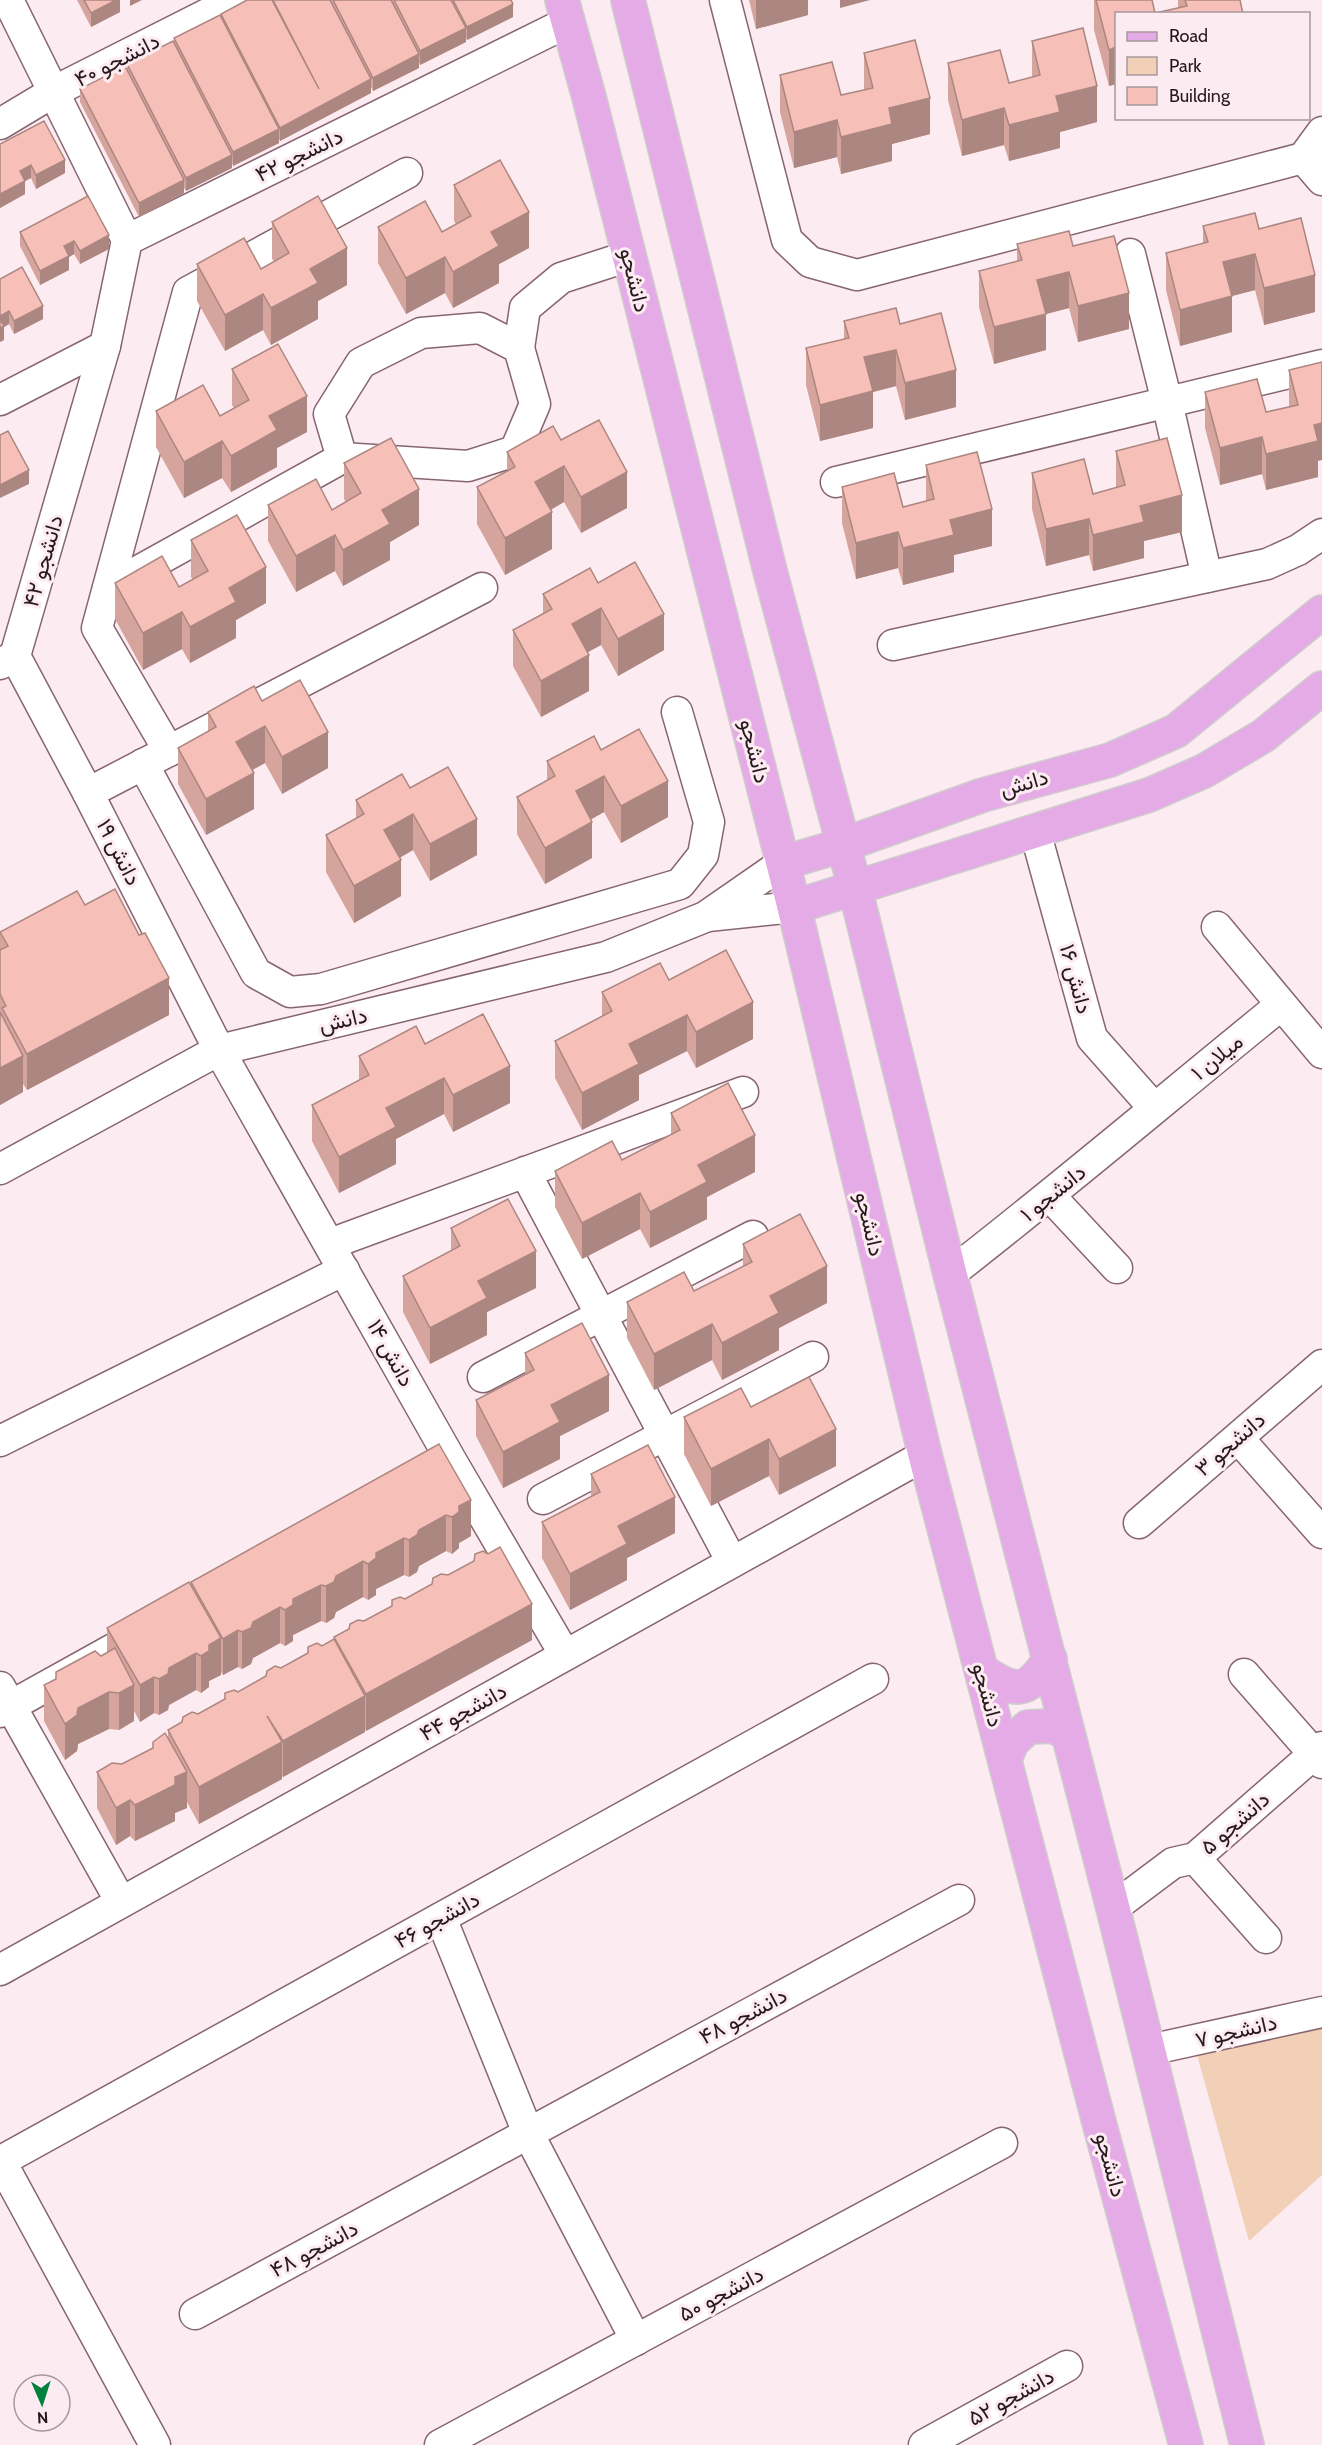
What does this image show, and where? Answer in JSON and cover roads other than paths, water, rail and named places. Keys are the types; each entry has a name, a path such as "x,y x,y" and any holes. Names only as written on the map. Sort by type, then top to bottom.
{"main road":[{"path":"628,0 770,571 855,888 950,1274 1050,1659 1247,2445"},
{"name":"دانشجو","path":"565,11 795,907 925,1455 1186,2445"},
{"name":"دانش","path":"783,863 843,845 983,795 1110,759 1176,731 1322,612"},
{"name":"دانش","path":"795,907 1149,795 1204,771 1263,736 1322,688"},
{"path":"982,1671 1007,1687 1023,1686 1037,1678 1050,1659"},
{"path":"1005,1759 1012,1742 1028,1726 1052,1726 1068,1733"}],"street":[{"path":"8,0 127,240"},
{"name":"دانشجو ۴۰","path":"0,124 55,91 235,0"},
{"path":"725,0 787,240 810,262 857,275 1313,169"},
{"name":"دانشجو ۴۲","path":"7,660 105,346 127,240 565,11"},
{"path":"1313,169 1322,109"},
{"path":"1313,169 1322,132"},
{"path":"407,173 188,292 97,628 256,974 290,992 321,989 680,884 703,855 709,822 677,712"},
{"path":"1130,254 1207,577"},
{"path":"108,588 342,458 468,466 515,451 535,404 519,348 525,308 561,278 629,256"},
{"path":"342,458 329,414 361,363 421,333 480,328 519,348"},
{"path":"0,400 105,346"},
{"path":"836,482 1322,365"},
{"path":"893,645 1267,564 1298,550 1322,534"},
{"path":"88,793 482,588"},
{"name":"دانش ۱۹","path":"7,660 88,793 219,1050"},
{"name":"دانش ۱۶","path":"1035,831 1092,1038 1154,1108"},
{"name":"دانش","path":"0,1169 219,1050 606,957 705,917 783,863"},
{"name":"دانش","path":"705,917 795,907"},
{"path":"1216,927 1322,1053"},
{"name":"میلان ۱","path":"1154,1108 1281,1005"},
{"name":"دانش ۱۴","path":"219,1050 344,1270 442,1468 565,1655"},
{"path":"330,1244 743,1092"},
{"name":"دانشجو ۱","path":"950,1274 1050,1196 1154,1108"},
{"path":"525,1172 732,1562"},
{"path":"1050,1196 1117,1268"},
{"path":"483,1377 753,1236"},
{"path":"0,1441 344,1270"},
{"path":"543,1498 813,1357"},
{"name":"دانشجو ۳","path":"1139,1523 1322,1365"},
{"path":"1238,1438 1322,1533"},
{"name":"دانشجو ۴۴","path":"0,1970 925,1455"},
{"path":"121,1902 3,1702 164,1621"},
{"path":"1244,1674 1319,1755"},
{"name":"دانشجو ۴۶","path":"0,2161 873,1679"},
{"name":"دانشجو ۵","path":"1113,1908 1173,1863 1195,1858 1319,1755"},
{"path":"1195,1858 1266,1938"},
{"name":"دانشجو ۴۸","path":"195,2314 959,1900"},
{"path":"441,1918 528,2133 636,2340"},
{"name":"دانشجو ۷","path":"1149,2050 1322,2012"},
{"name":"دانشجو ۵۰","path":"440,2445 1002,2144"},
{"path":"0,2161 155,2445"},
{"name":"دانشجو ۵۲","path":"924,2445 1067,2366"}]}
